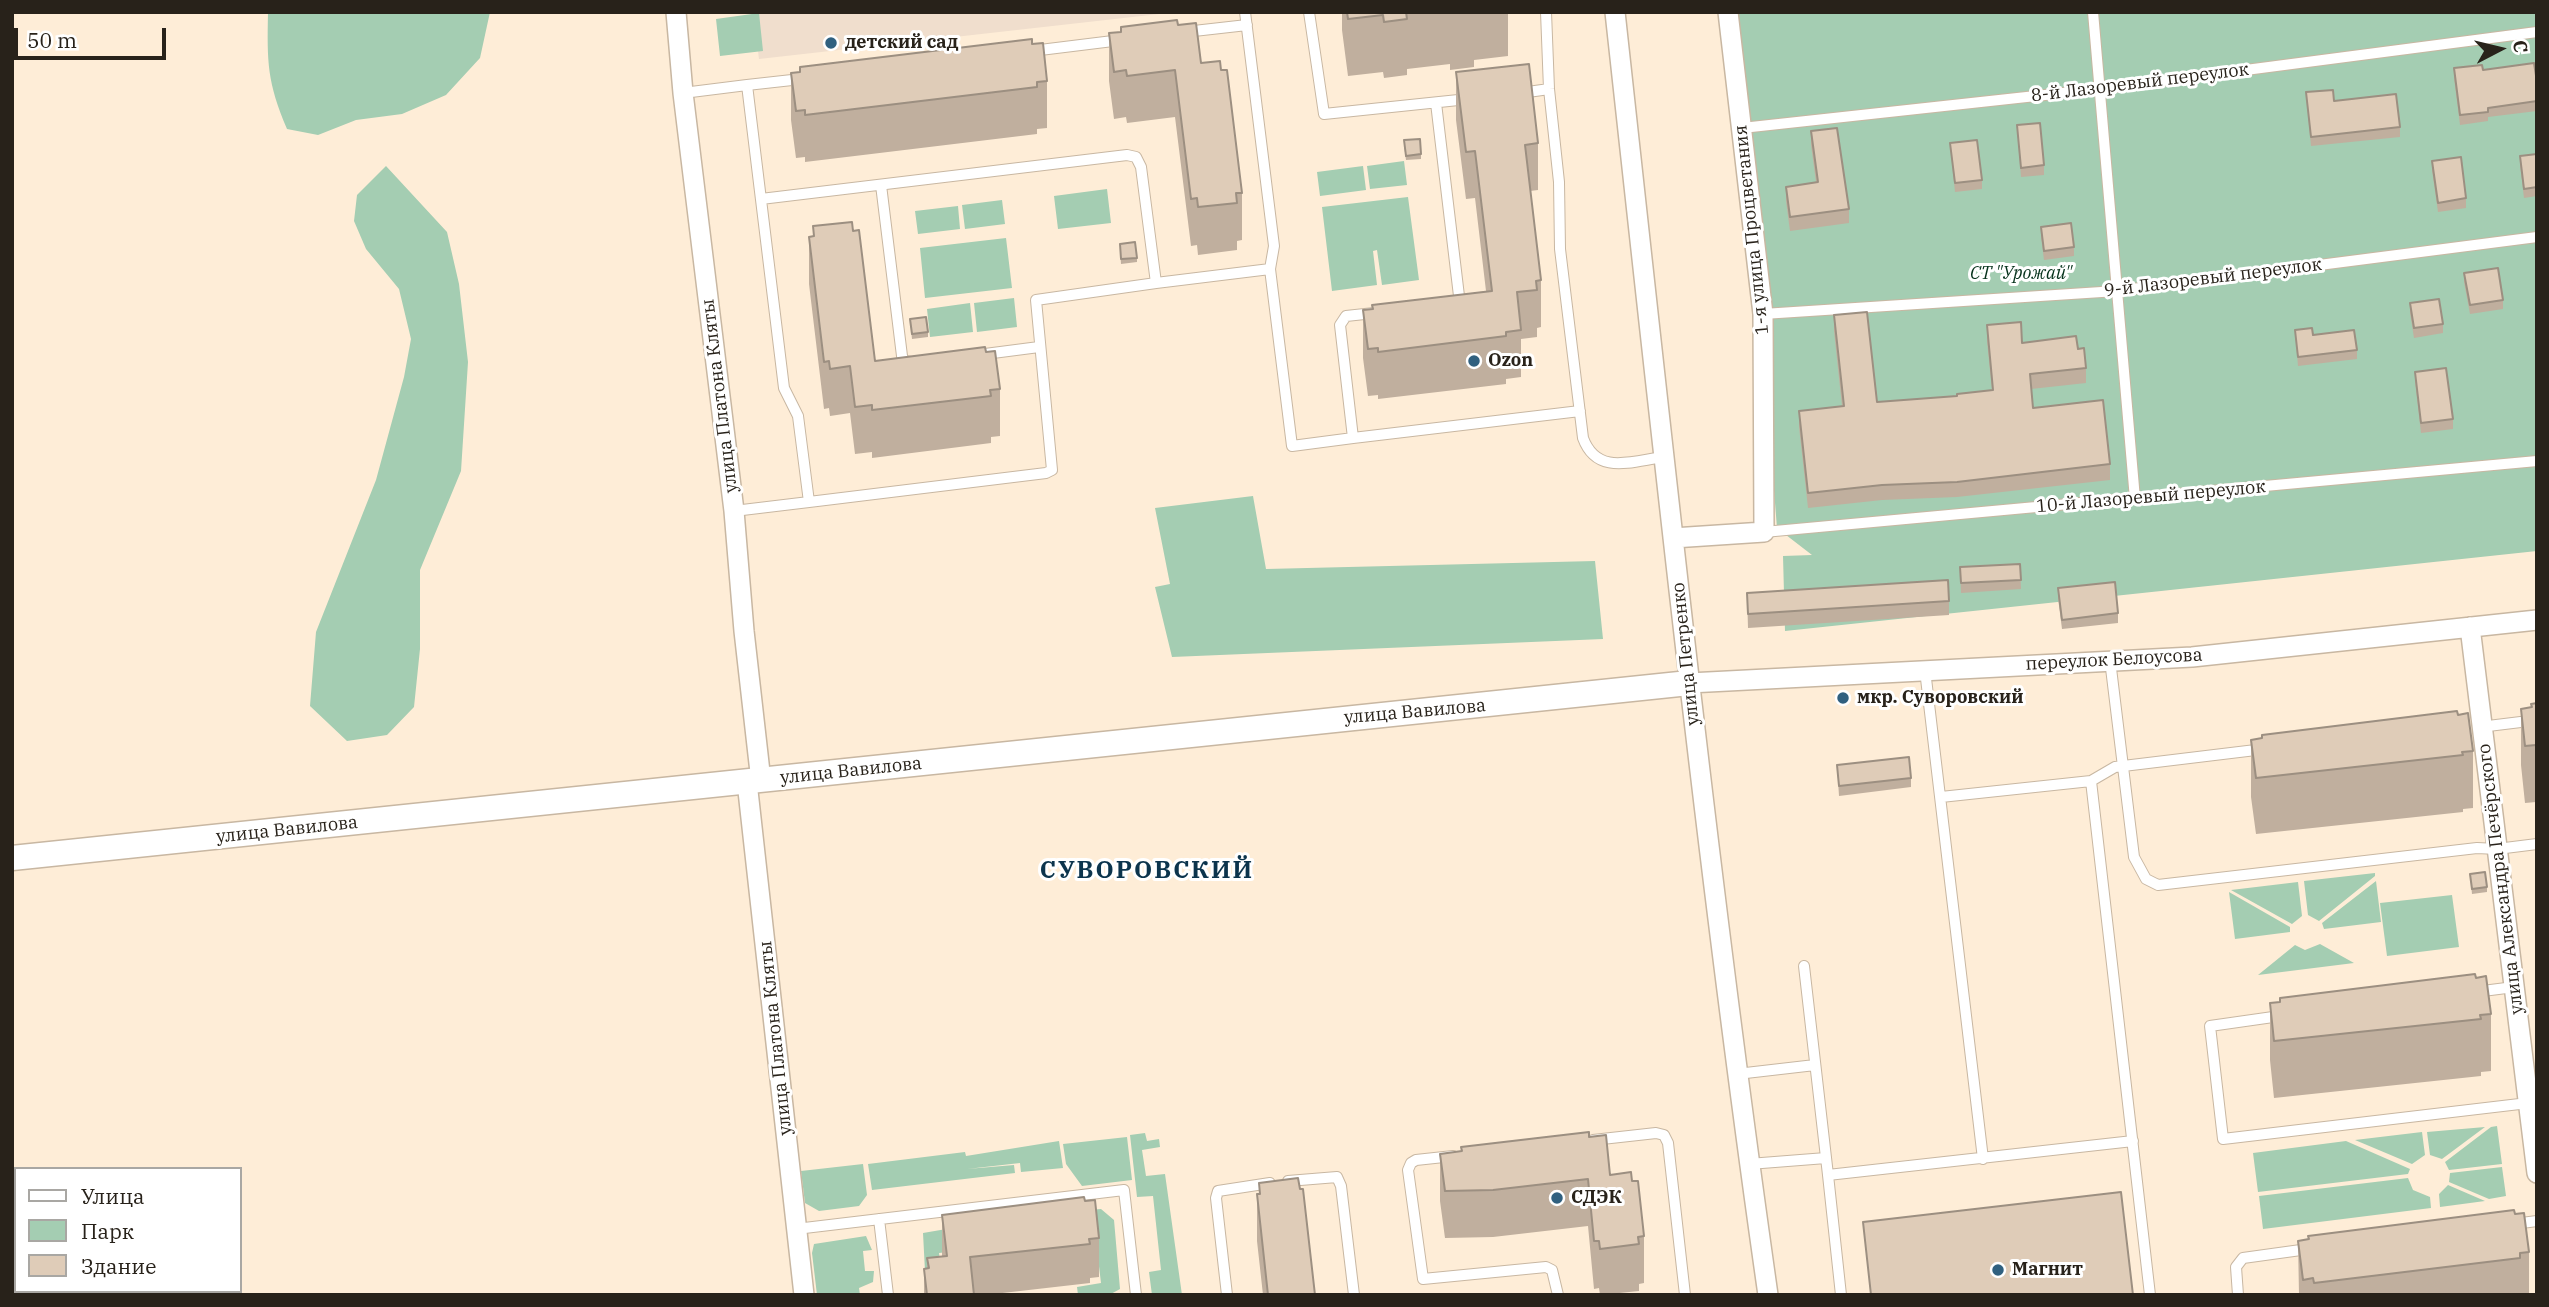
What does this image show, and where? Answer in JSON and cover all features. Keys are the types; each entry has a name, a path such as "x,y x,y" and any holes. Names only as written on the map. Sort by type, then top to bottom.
{"street":[{"name":"улица Платона Кляты","path":"676,12 683,93 734,511 754,781 804,1295"},
{"name":"улица Петренко","path":"1615,12 1689,683 1737,1074 1768,1295"},
{"name":"1-я улица Процветания","path":"1728,12 1763,314 1765,532"},
{"path":"1674,538 1765,532"},
{"name":"переулок Белоусова","path":"1689,683 2223,655 2537,620"},
{"name":"улица Александра Печёрского","path":"2470,627 2473,728 2497,849 2537,1173"},
{"name":"улица Вавилова","path":"12,858 1689,683"}],"lane":[{"path":"1245,12 1274,246 1270,269 1292,446 1580,411"},
{"path":"1309,12 1324,114 1486,97"},
{"path":"1546,12 1549,89 1559,182 1560,249 1583,438 1593,457 1613,463 1664,457"},
{"path":"2093,12 2134,499"},
{"path":"1177,33 1247,25"},
{"name":"8-й Лазоревый переулок","path":"1742,128 2100,89 2537,32"},
{"path":"1024,52 1136,38"},
{"path":"683,93 816,77"},
{"path":"747,85 784,388 797,416 809,502"},
{"path":"1511,94 1549,89"},
{"path":"1436,103 1459,296 1458,301 1440,304"},
{"path":"761,199 1127,155 1136,157 1141,167 1156,283"},
{"path":"881,185 902,356 904,361 910,363 923,361"},
{"name":"9-й Лазоревый переулок","path":"1763,314 2117,291 2537,237"},
{"path":"734,511 1046,473 1052,470 1036,300 1270,269"},
{"path":"1353,438 1339,325 1346,316 1386,311"},
{"path":"975,355 1039,347"},
{"name":"10-й Лазоревый переулок","path":"1765,532 2537,460"},
{"path":"2110,660 2134,857 2146,879 2158,885 2477,848 2497,849 2537,844"},
{"path":"1924,670 1983,1159"},
{"path":"2473,728 2537,720"},
{"path":"1941,797 2091,781 2115,767 2274,747"},
{"path":"2091,781 2150,1295"},
{"path":"1804,966 1840,1295"},
{"path":"2461,993 2514,987"},
{"path":"2297,1013 2210,1026 2223,1139 2528,1103"},
{"path":"1737,1074 1815,1065"},
{"path":"1576,1142 1656,1133 1664,1135 1668,1143 1685,1295"},
{"path":"1828,1175 2133,1141"},
{"path":"1469,1154 1411,1163 1408,1170 1423,1279 1546,1267 1552,1270 1558,1295"},
{"path":"1749,1164 1826,1158"},
{"path":"1227,1295 1218,1191 1331,1176 1337,1177 1341,1186 1353,1295"},
{"path":"796,1228 1124,1191 1136,1295"},
{"path":"879,1219 888,1295"},
{"path":"2500,1226 2537,1221"},
{"path":"2238,1295 2236,1267 2243,1258 2316,1248"}],"shaded area":[{"name":"детский сад","path":"753,12 1177,12 759,59"}],"green space":[{"path":"268,12 490,12 480,58 446,95 402,114 356,120 318,135 287,129 272,85"},
{"name":"СТ \"Урожай\"","path":"1736,12 2537,12 2537,551 1785,631 1783,556 1812,555 1777,528"},
{"path":"759,13 763,51 720,56 716,19"},
{"path":"1404,161 1407,185 1370,189 1367,166"},
{"path":"386,166 447,232 459,284 468,362 461,471 420,570 420,649 414,707 387,735 347,741 310,706 316,632 376,480 404,377 411,339 399,289 366,249 354,221 357,195"},
{"path":"1363,166 1366,190 1320,196 1317,172"},
{"path":"1107,189 1111,223 1058,229 1054,196"},
{"path":"1408,197 1419,280 1382,285 1377,250 1373,251 1377,285 1332,291 1322,207"},
{"path":"1002,200 1005,224 965,229 962,205"},
{"path":"958,206 960,229 918,234 915,211"},
{"path":"1006,238 1012,288 925,298 920,248"},
{"path":"1014,298 1017,327 977,332 974,303"},
{"path":"970,303 973,332 930,337 927,309"},
{"path":"1253,496 1266,569 1595,561 1603,639 1172,657 1155,587 1170,584 1155,508"},
{"path":"2375,873 2375,876 2319,921 2308,915 2304,881"},
{"path":"2376,881 2381,922 2324,929 2322,923"},
{"path":"2298,882 2302,916 2292,924 2231,890"},
{"path":"2229,892 2290,927 2290,932 2235,939"},
{"path":"2452,895 2459,947 2387,956 2380,903"},
{"path":"2320,944 2354,963 2258,975 2295,945 2305,950"},
{"path":"2497,1126 2502,1164 2449,1170 2445,1162 2491,1127"},
{"path":"2485,1127 2442,1159 2430,1155 2427,1132"},
{"path":"2422,1132 2425,1155 2412,1164 2355,1140"},
{"path":"1145,1133 1147,1141 1159,1139 1160,1147 1142,1150 1146,1176 1165,1174 1182,1295 1152,1295 1149,1272 1161,1270 1153,1196 1137,1197 1130,1135"},
{"path":"1127,1137 1132,1180 1082,1186 1066,1164 1063,1144"},
{"path":"1059,1141 1063,1168 1021,1172 1020,1163 967,1169 1014,1165 1015,1173 872,1190 868,1164 965,1152 966,1156"},
{"path":"2346,1141 2410,1169 2408,1174 2258,1192 2253,1153"},
{"path":"863,1164 867,1195 859,1206 819,1211 805,1203 801,1171"},
{"path":"2502,1167 2506,1196 2489,1199 2449,1182 2450,1173"},
{"path":"2408,1178 2413,1190 2430,1197 2431,1208 2263,1229 2259,1196"},
{"path":"2448,1185 2485,1201 2440,1207 2439,1194"},
{"path":"1101,1209 1114,1220 1120,1289 1109,1295 1078,1295 1077,1287 1101,1283 1095,1233 1078,1211"},
{"path":"964,1226 957,1251 939,1253 941,1269 925,1271 923,1233"},
{"path":"866,1236 872,1250 863,1251 865,1271 874,1271 873,1282 859,1288 860,1295 817,1295 812,1253 814,1244"}],"building":[{"path":"1347,12 1406,12 1407,19 1384,22 1383,15 1348,19"},
{"path":"1177,20 1178,25 1196,23 1201,63 1220,61 1221,70 1227,70 1242,193 1236,193 1237,203 1198,207 1197,198 1191,199 1175,70 1127,76 1126,70 1114,72 1109,33 1121,32 1121,27"},
{"path":"1032,39 1032,44 1043,43 1047,81 1037,82 1037,87 805,115 805,110 796,111 791,73 800,72 800,67"},
{"path":"2534,63 2537,101 2460,115 2454,68 2482,65 2483,70"},
{"path":"1529,64 1538,143 1525,145 1541,280 1536,281 1537,290 1517,292 1521,330 1506,332 1506,336 1378,352 1378,348 1368,349 1363,310 1373,309 1372,305 1492,291 1475,151 1466,152 1456,72"},
{"path":"2333,90 2334,101 2396,94 2400,127 2311,137 2306,92"},
{"path":"2040,123 2044,165 2021,168 2017,125"},
{"path":"1837,128 1849,209 1790,217 1786,187 1818,182 1811,131"},
{"path":"1420,139 1421,154 1406,156 1404,140"},
{"path":"1977,140 1982,180 1955,183 1950,143"},
{"path":"2537,154 2537,187 2524,189 2520,156"},
{"path":"2461,157 2466,198 2438,203 2432,161"},
{"path":"852,222 853,231 859,230 875,361 985,347 986,352 995,351 1000,389 990,390 991,396 872,410 872,405 855,407 850,366 830,369 829,361 824,362 809,237 814,236 813,226"},
{"path":"2071,223 2074,247 2044,251 2041,227"},
{"path":"1135,242 1137,258 1121,259 1120,244"},
{"path":"2498,268 2503,300 2470,305 2464,273"},
{"path":"2439,299 2443,324 2414,328 2410,303"},
{"path":"1867,312 1877,402 1957,396 1993,390 1987,325 2021,322 2022,343 2076,336 2078,349 2084,348 2086,368 2030,374 2033,408 2103,400 2110,464 1957,482 1882,485 1808,493 1799,411 1844,406 1834,315"},
{"path":"926,317 928,332 912,334 910,319"},
{"path":"2312,328 2313,335 2354,330 2357,350 2298,357 2295,330"},
{"path":"2446,368 2453,419 2421,423 2415,372"},
{"path":"2020,564 2021,580 1961,583 1960,567"},
{"path":"1948,580 1949,601 1748,614 1747,593"},
{"path":"2115,582 2118,613 2062,620 2058,588"},
{"path":"2537,703 2537,748 2536,745 2525,746 2521,709"},
{"path":"2457,711 2458,715 2468,713 2473,751 2462,752 2463,755 2256,778 2251,740 2262,738 2262,735"},
{"path":"1909,757 1911,778 1839,786 1837,765"},
{"path":"2485,872 2487,887 2472,889 2470,874"},
{"path":"2475,974 2476,978 2486,976 2491,1014 2480,1015 2481,1019 2274,1041 2270,1003 2280,1002 2280,998"},
{"path":"1589,1132 1589,1137 1606,1135 1610,1175 1631,1172 1632,1181 1638,1181 1644,1236 1638,1237 1639,1244 1600,1249 1599,1241 1594,1241 1588,1179 1493,1190 1445,1191 1440,1154 1462,1151 1461,1147"},
{"path":"1298,1178 1300,1189 1303,1189 1315,1295 1268,1295 1257,1194 1260,1194 1259,1183"},
{"name":"Магнит","path":"2121,1192 2133,1295 1871,1295 1863,1222"},
{"path":"1084,1197 1085,1201 1095,1200 1099,1238 1089,1239 1090,1244 970,1257 974,1295 927,1295 924,1269 929,1268 927,1258 947,1256 942,1215"},
{"path":"2514,1210 2515,1214 2524,1213 2529,1252 2520,1253 2520,1258 2314,1283 2313,1278 2303,1280 2298,1241 2309,1239 2308,1236"}],"place":[{"name":"детский сад","path":"831,43"},
{"name":"Ozon","path":"1474,361"},
{"name":"мкр. Суворовский","path":"1843,698"},
{"name":"СДЭК","path":"1557,1198"},
{"name":"Магнит","path":"1998,1270"}],"district":[{"name":"СУВОРОВСКИЙ","path":"1147,871"}]}
